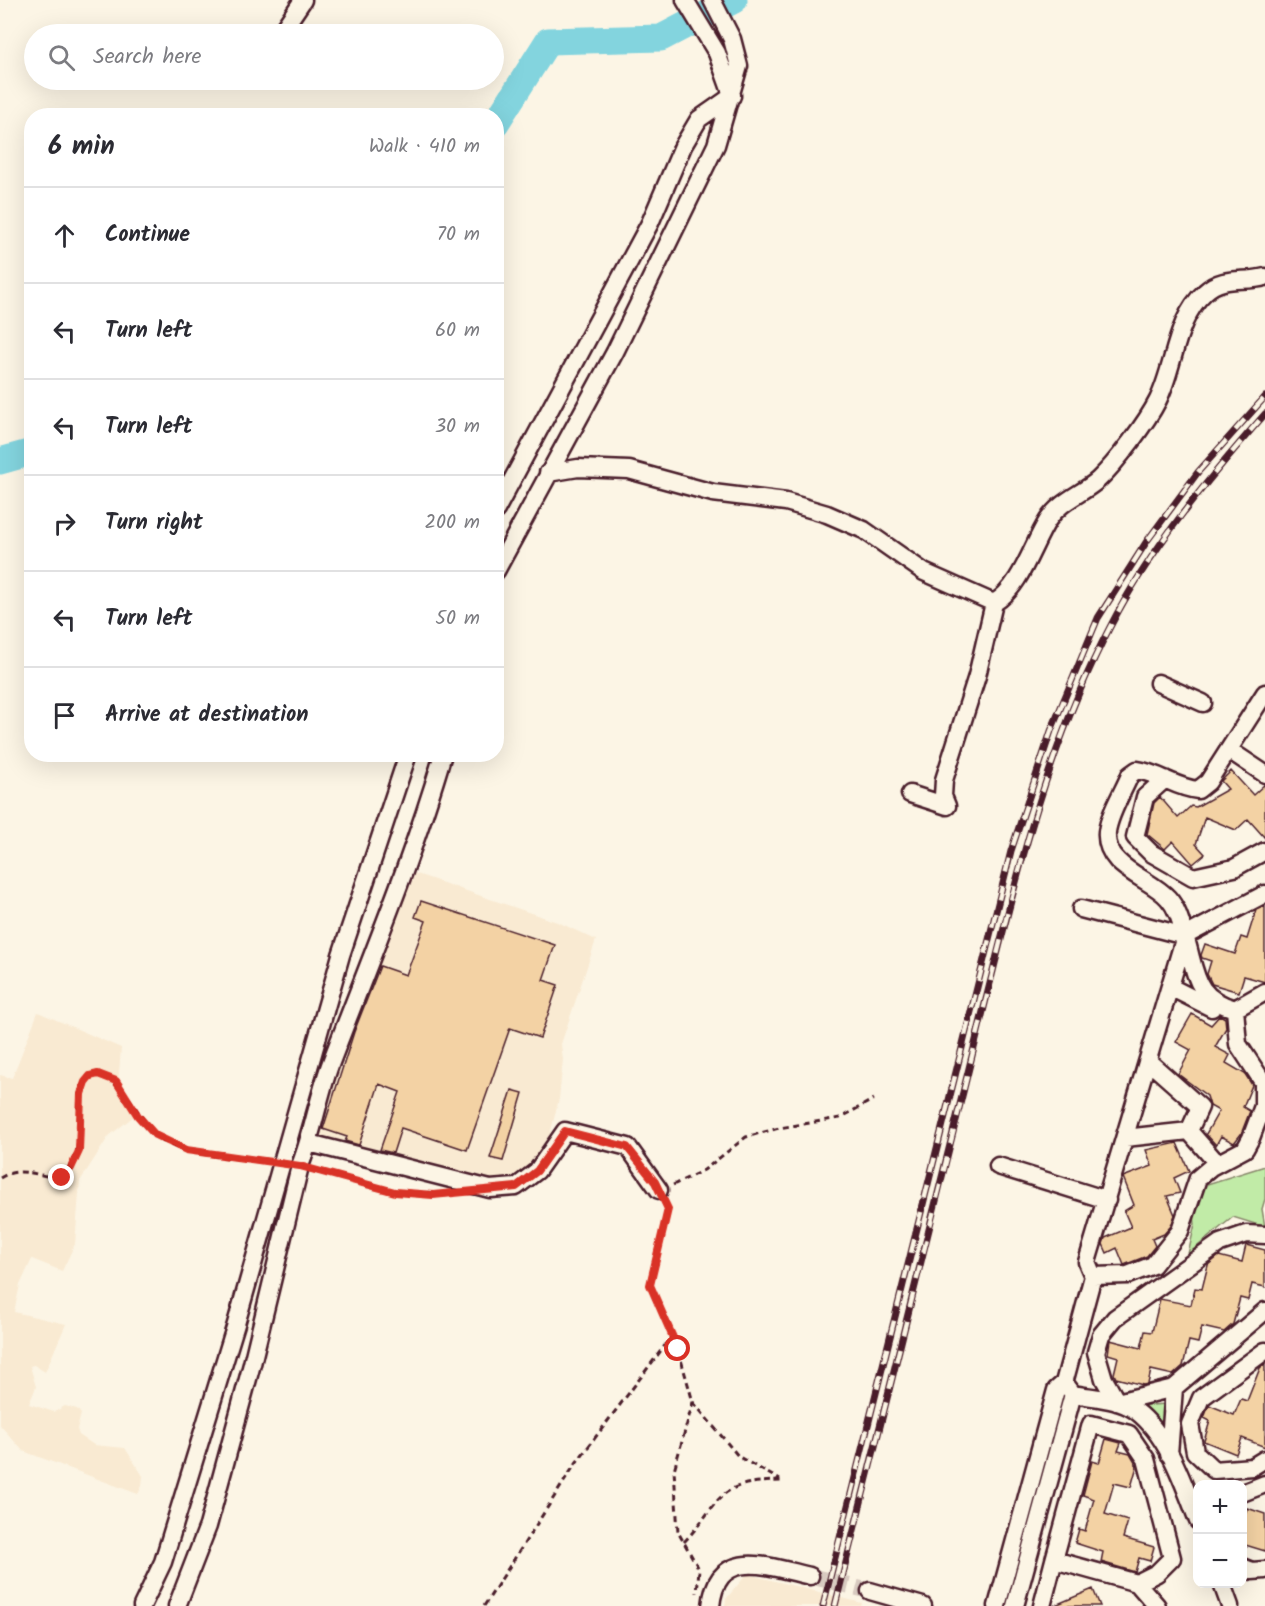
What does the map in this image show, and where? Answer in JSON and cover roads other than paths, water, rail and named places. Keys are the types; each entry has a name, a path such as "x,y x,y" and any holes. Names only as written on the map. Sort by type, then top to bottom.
{"street":[{"path":"287,24 303,0"},
{"path":"685,0 717,53 732,96"},
{"path":"504,556 615,352 716,145 739,66 732,39 712,0"},
{"path":"504,495 650,223 682,146 699,120 732,96"},
{"path":"910,794 947,806 943,796 944,780 977,676 994,603 1009,591 1049,518 1060,506 1098,480 1140,428 1158,399 1181,331 1192,308 1205,291 1221,281 1265,277"},
{"path":"548,473 578,468 629,470 713,493 786,502 827,514 864,530 924,572 994,603"},
{"path":"1158,683 1203,704"},
{"path":"1235,1014 1216,1004 1203,993 1177,911 1168,898 1121,865 1108,842 1107,830 1130,775 1137,770 1186,789 1198,790 1208,782 1265,693"},
{"path":"1228,750 1265,774"},
{"path":"142,1606 163,1562 236,1324 341,955 405,762"},
{"path":"177,1606 214,1505 300,1166 309,1143 329,1069 424,821 441,762"},
{"path":"1165,779 1145,797 1135,837 1151,853 1193,877 1234,868 1265,851"},
{"path":"1081,909 1185,936 1265,894"},
{"path":"1014,1606 1060,1439 1068,1388 1093,1276 1087,1262 1185,936"},
{"path":"1170,987 1235,1014"},
{"path":"1235,1014 1265,992"},
{"path":"1093,1276 1128,1275 1153,1265 1180,1231 1198,1178 1217,1163 1245,1149 1263,1106 1263,1082 1238,1044 1235,1014"},
{"path":"1148,1061 1200,1107 1188,1131"},
{"path":"309,1143 490,1189 516,1187 537,1171 565,1131 627,1147 659,1190"},
{"path":"1188,1131 1217,1163"},
{"path":"1125,1138 1188,1131"},
{"path":"998,1166 1107,1200"},
{"path":"1117,1402 1104,1379 1096,1352 1101,1335 1115,1318 1220,1243 1246,1234 1265,1235"},
{"path":"1117,1402 1174,1389 1265,1311"},
{"path":"1265,1351 1200,1398 1190,1424 1195,1452 1214,1470 1252,1467 1265,1459"},
{"path":"996,1606 1056,1390 1068,1388 1117,1402 1136,1411 1153,1430 1169,1454 1193,1507"},
{"path":"1169,1454 1174,1389"},
{"path":"1042,1606 1091,1424 1130,1434 1146,1458 1172,1558 1157,1573 1137,1583"},
{"path":"1044,1435 1084,1445"},
{"path":"1247,1491 1265,1484"},
{"path":"1054,1560 1137,1583 1156,1606"},
{"path":"163,1562 188,1578"},
{"path":"703,1603 724,1574 737,1564 752,1563 810,1576"},
{"path":"1247,1569 1252,1571 1265,1569"},
{"path":"1223,1588 1230,1606"},
{"path":"870,1591 923,1606"}],"waterway":[{"path":"504,110 548,41 661,38 734,0"},
{"path":"0,461 24,454"}],"tunnel":[{"path":"810,1576 870,1591"}],"railway":[{"path":"823,1606 1011,851 1051,731 1098,618 1147,541 1198,472 1265,397"},
{"path":"835,1606 1011,899 1063,733 1110,627 1143,570 1201,490 1265,414"}]}
